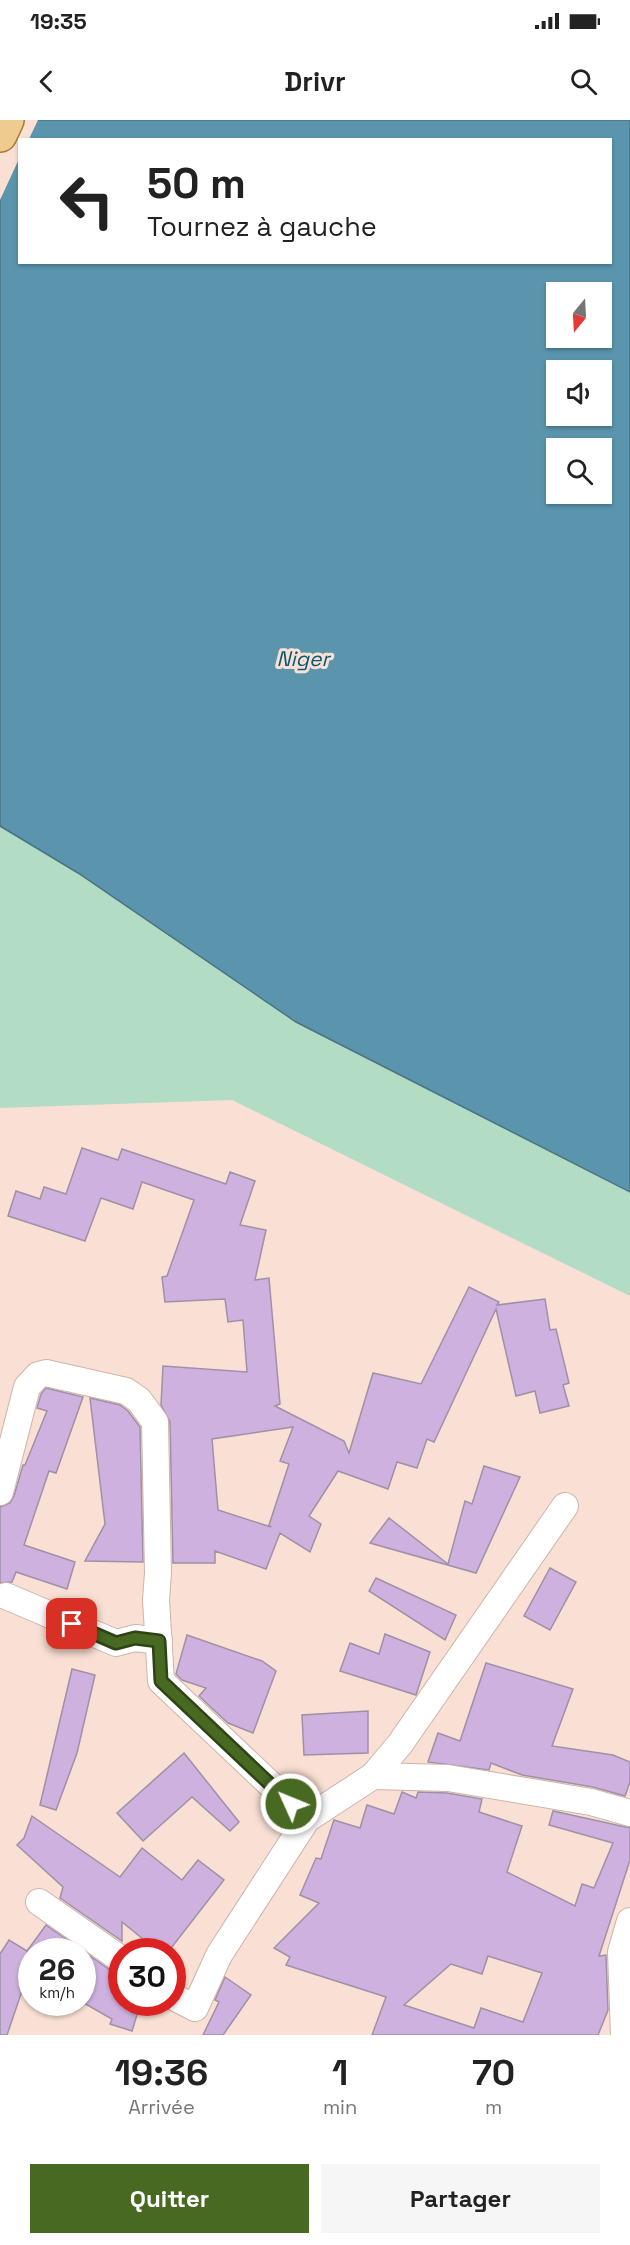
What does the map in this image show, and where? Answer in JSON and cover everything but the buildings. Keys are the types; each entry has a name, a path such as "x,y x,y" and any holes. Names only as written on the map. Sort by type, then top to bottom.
{"main road":[{"path":"0,135 7,120"}],"street":[{"path":"0,1492 27,1387 38,1375 46,1373 126,1391 140,1400 155,1422 158,1573 156,1600 161,1681 307,1820"},
{"path":"186,2003 195,2008 219,1955 307,1820 373,1776 425,1711 565,1506"},
{"path":"2,1598 116,1643 135,1638 159,1641"},
{"path":"373,1776 448,1778 591,1802 630,1813"},
{"path":"39,1902 108,1950"},
{"path":"624,2035 621,1952 630,1921"}],"green space":[{"path":"0,826 78,873 296,1022 630,1192 630,1296 232,1100 0,1108"}],"water":[{"name":"Niger","path":"0,120 630,120 630,1192 296,1022 78,873 0,826"}],"pier":[{"path":"0,120 38,120 29,138 18,138 18,161 0,200"}],"route":[{"path":"72,1624 116,1643 135,1638 159,1641 161,1681 291,1804"}]}
